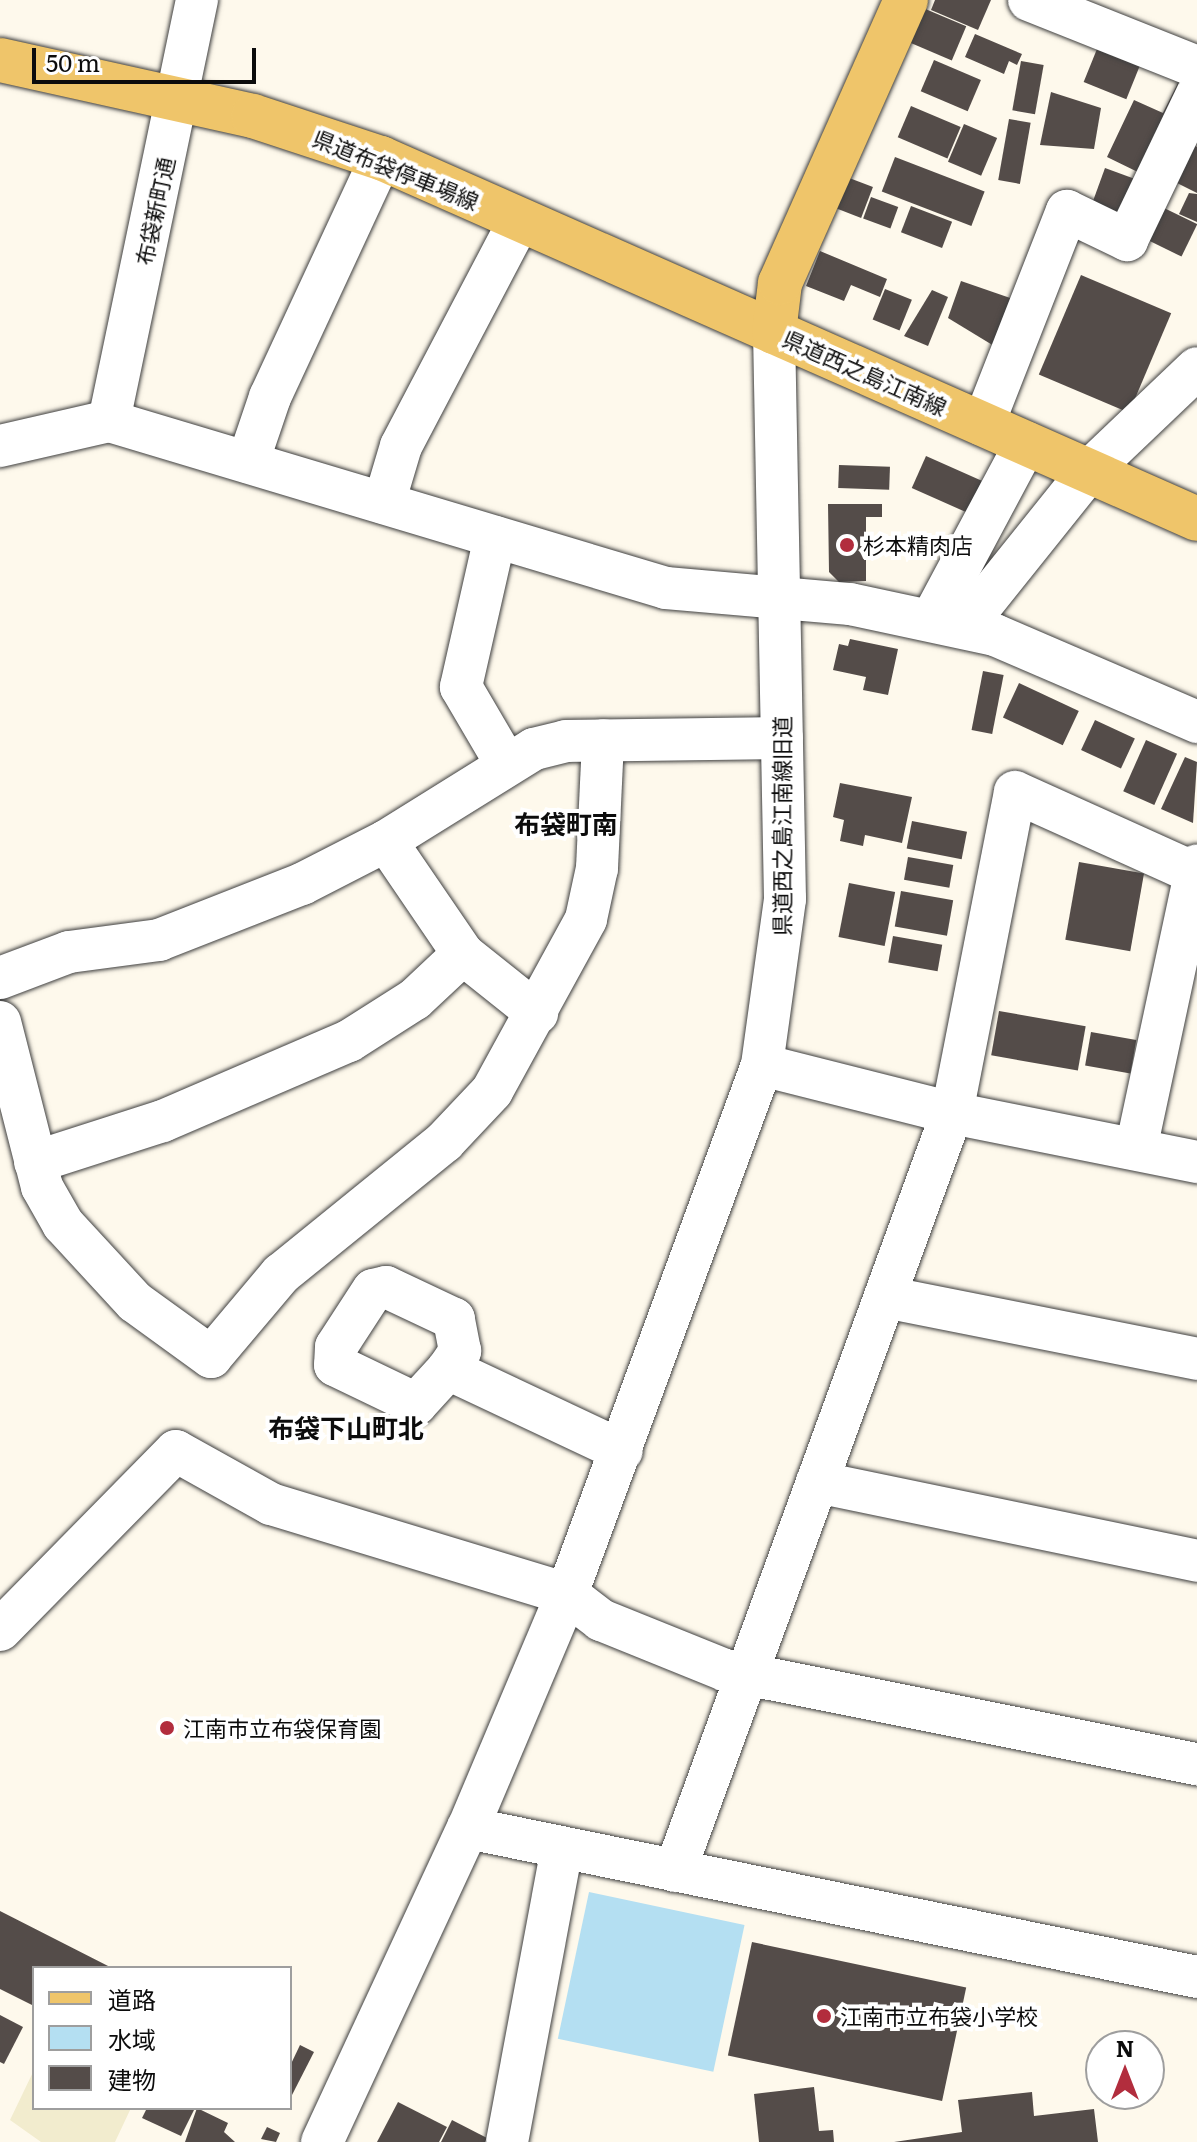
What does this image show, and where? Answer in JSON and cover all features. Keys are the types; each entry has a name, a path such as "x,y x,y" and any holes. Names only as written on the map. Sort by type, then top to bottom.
{"main road":[{"name":"県道西之島江南線","path":"906,0 780,283 774,332 1197,519"},
{"name":"県道布袋停車場線","path":"0,60 178,98 381,158 774,332"}],"street":[{"name":"布袋新町通","path":"109,421 197,0"},
{"path":"1029,0 1197,67"},
{"path":"983,425 1067,211 1127,240 1197,94"},
{"path":"248,462 270,397 381,158"},
{"path":"384,503 401,446 520,219"},
{"name":"県道西之島江南線旧道","path":"322,2142 468,1828 567,1594 762,1065 783,929 774,332"},
{"path":"948,623 1089,471 1197,368"},
{"path":"0,446 109,421 666,588 948,623 1024,645 1197,722"},
{"path":"948,623 1026,443"},
{"path":"495,537 461,687 505,762"},
{"path":"0,978 69,952 159,940 386,841 505,762 566,741 782,738"},
{"path":"0,1022 35,1162 56,1212 91,1260 211,1357 281,1274 472,1117 537,1013 592,897 603,740"},
{"path":"675,1871 952,1113 1015,792 1196,870 1136,1149"},
{"path":"386,841 463,954 537,1013"},
{"path":"35,1162 163,1121 349,1041 415,999 463,954"},
{"path":"762,1065 952,1113 1197,1162"},
{"path":"885,1297 1197,1359"},
{"path":"448,1369 622,1451"},
{"path":"0,1630 176,1451 271,1504 567,1594 601,1620 747,1674 1197,1764"},
{"path":"817,1482 1197,1561"},
{"path":"468,1828 1197,1977"},
{"path":"507,2142 562,1848"}],"shaded area":[{"path":"32,2074 32,2110 130,2110 115,2142 41,2142 10,2120"}],"water":[{"path":"589,1892 745,1925 713,2072 558,2039"}],"building":[{"path":"935,0 991,0 978,30 931,10"},
{"path":"923,8 966,26 952,60 909,42"},
{"path":"975,34 1022,54 1017,65 1009,61 1004,74 965,57"},
{"path":"1099,44 1142,61 1126,99 1084,82"},
{"path":"934,60 981,80 968,111 921,91"},
{"path":"1021,61 1044,65 1035,114 1012,110"},
{"path":"1179,81 1191,87 1148,177 1107,157 1134,100 1163,113"},
{"path":"1051,92 1101,108 1094,149 1040,145"},
{"path":"911,106 961,127 947,158 898,137"},
{"path":"1009,119 1031,123 1020,184 998,180"},
{"path":"964,124 997,138 981,176 948,162"},
{"path":"1189,143 1197,147 1197,193 1171,180"},
{"path":"895,157 985,191 971,226 882,192"},
{"path":"1105,168 1140,181 1127,216 1092,204"},
{"path":"844,176 873,187 861,218 832,207"},
{"path":"1189,193 1197,194 1197,222 1179,214"},
{"path":"871,197 898,207 890,229 863,219"},
{"path":"911,206 952,222 942,248 901,232"},
{"path":"1164,208 1197,224 1181,257 1148,240"},
{"path":"820,251 887,279 880,297 851,285 844,301 806,286"},
{"path":"1081,275 1171,313 1129,413 1039,374"},
{"path":"961,281 1016,300 999,349 948,318"},
{"path":"885,289 912,300 900,330 873,320"},
{"path":"932,290 948,297 928,346 904,336"},
{"path":"926,456 982,481 967,513 912,488"},
{"path":"839,465 890,467 889,490 838,488"},
{"name":"杉本精肉店","path":"828,504 882,504 882,517 866,517 866,581 839,582 829,572"},
{"path":"850,639 898,649 888,695 863,690 866,677 833,670 839,644 848,646"},
{"path":"983,671 1004,675 992,734 972,730"},
{"path":"1019,683 1079,711 1063,745 1003,717"},
{"path":"1095,720 1135,739 1121,769 1081,750"},
{"path":"1146,740 1177,754 1154,805 1123,791"},
{"path":"1185,757 1197,762 1193,823 1161,809"},
{"path":"840,783 912,797 902,843 865,835 863,846 840,841 844,820 833,817"},
{"path":"912,821 967,832 962,859 907,848"},
{"path":"908,857 953,865 949,888 904,880"},
{"path":"1079,862 1144,873 1130,951 1065,940"},
{"path":"849,883 895,892 885,946 839,937"},
{"path":"901,891 953,900 947,936 895,926"},
{"path":"893,936 942,945 938,971 888,963"},
{"path":"999,1011 1086,1026 1078,1071 991,1055"},
{"path":"1091,1032 1136,1040 1130,1073 1085,1065"},
{"path":"0,1911 108,1966 32,1966 32,2005 0,1989"},
{"path":"752,1942 966,1988 942,2101 728,2055"},
{"path":"0,2015 23,2027 4,2064 0,2062"},
{"path":"300,2045 314,2052 292,2095 292,2062"},
{"path":"814,2087 819,2131 833,2130 834,2142 759,2142 754,2094"},
{"path":"1032,2092 1034,2116 1094,2110 1098,2142 894,2142 962,2132 958,2100"},
{"path":"398,2102 447,2127 439,2142 377,2142"},
{"path":"146,2110 194,2110 181,2136 142,2118"},
{"path":"196,2110 201,2110 228,2123 224,2132 235,2142 185,2142"},
{"path":"452,2120 487,2138 485,2142 441,2142"},
{"path":"267,2127 280,2133 276,2142 261,2139"}],"place":[{"name":"杉本精肉店","path":"847,545"},
{"name":"江南市立布袋保育園","path":"167,1728"},
{"name":"江南市立布袋小学校","path":"824,2016"}],"district":[{"name":"布袋町南","path":"566,823"},
{"name":"布袋下山町北","path":"346,1427"}]}
